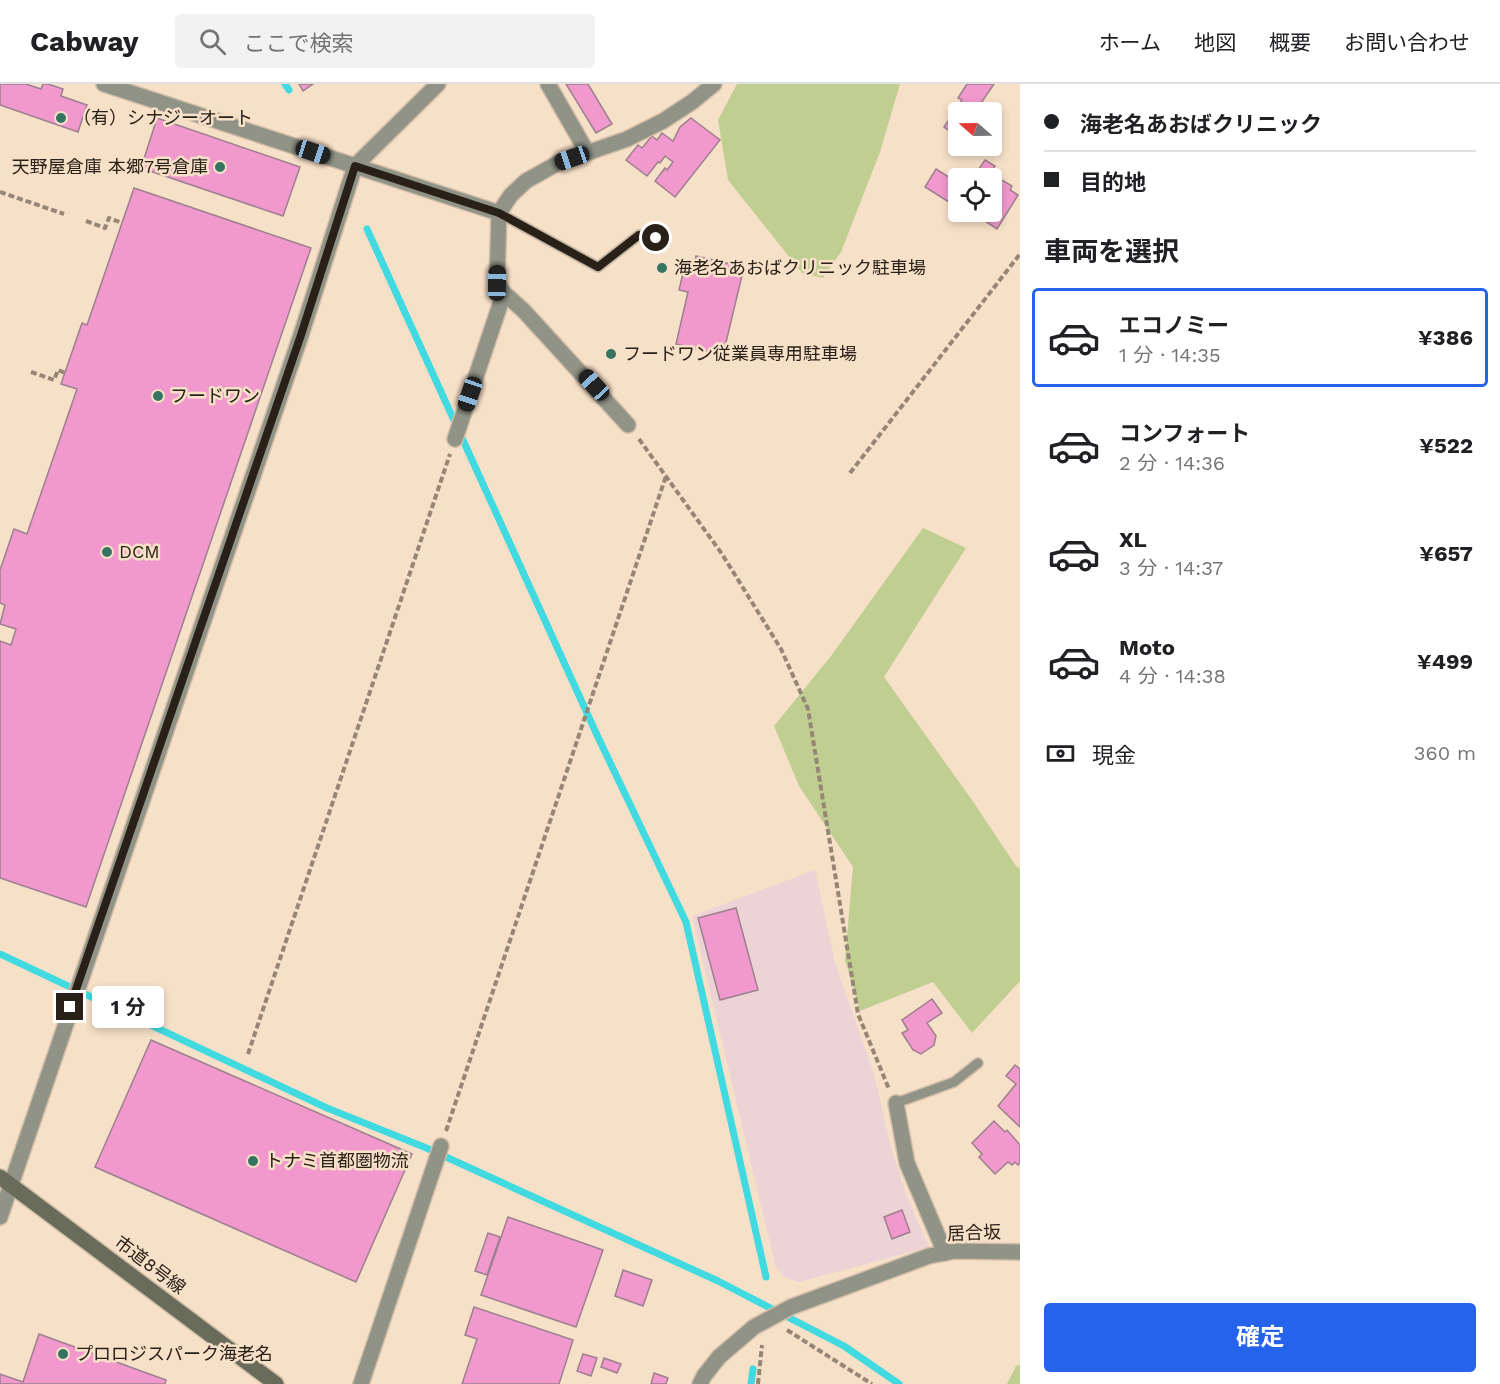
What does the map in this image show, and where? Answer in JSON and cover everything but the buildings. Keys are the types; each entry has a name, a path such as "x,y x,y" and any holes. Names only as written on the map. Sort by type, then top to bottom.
{"street":[{"path":"104,84 499,213"},
{"path":"0,1217 5,1181 83,971 301,335 355,166 438,84"},
{"path":"548,84 587,153"},
{"path":"628,424 497,283 499,213 511,195 526,182 558,163 627,139 663,121 714,84"},
{"path":"455,439 504,292"},
{"path":"896,1103 907,1163 945,1253"},
{"path":"361,1384 439,1152"},
{"name":"市道8号線","path":"5,1181 276,1384"},
{"name":"居合坂","path":"700,1384 719,1357 762,1322 791,1308 929,1256 955,1251 1020,1252"}],"lane":[{"path":"499,213 598,267 639,235 656,238"},
{"path":"543,249 545,239"},
{"path":"896,1103 954,1082 978,1063"}],"path":[{"path":"0,192 64,214"},
{"path":"86,221 105,228 109,218 122,223"},
{"path":"850,473 1020,254"},
{"path":"31,372 54,380 58,370 65,373"},
{"path":"628,424 722,554 781,649 808,709 858,1014 896,1103"},
{"path":"248,1054 455,439"},
{"path":"439,1152 666,476"},
{"path":"758,1384 762,1322 807,1342 872,1384"}],"shaded area":[{"path":"815,870 835,963 874,1074 891,1148 906,1194 929,1247 799,1282 784,1277 776,1268 692,916"}],"green space":[{"path":"737,84 900,84 880,152 841,252 823,278 802,273 728,180 718,120"},
{"path":"923,528 966,548 884,677 1020,869 1020,981 972,1033 933,982 860,1011 845,960 853,867 799,786 774,726 831,656"},
{"path":"1020,1365 1020,1384 1007,1384 1016,1366"}],"waterway":[{"path":"285,84 289,90"},
{"path":"367,229 597,735 686,922 766,1277"},
{"path":"0,954 327,1108 424,1147 718,1281 844,1346 899,1384"},
{"path":"751,1384 753,1369"}],"place":[{"name":"（有）シナジーオート","path":"61,118"},
{"name":"天野屋倉庫 本郷7号倉庫","path":"220,167"},
{"name":"海老名あおばクリニック駐車場","path":"662,268"},
{"name":"フードワン従業員専用駐車場","path":"611,354"},
{"name":"フードワン","path":"158,396"},
{"name":"DCM","path":"107,552"},
{"name":"トナミ首都圏物流","path":"253,1161"},
{"name":"プロロジスパーク海老名","path":"63,1354"}],"route":[{"path":"70,1007 301,335 355,166 499,213 598,267 639,235 656,238"}]}
